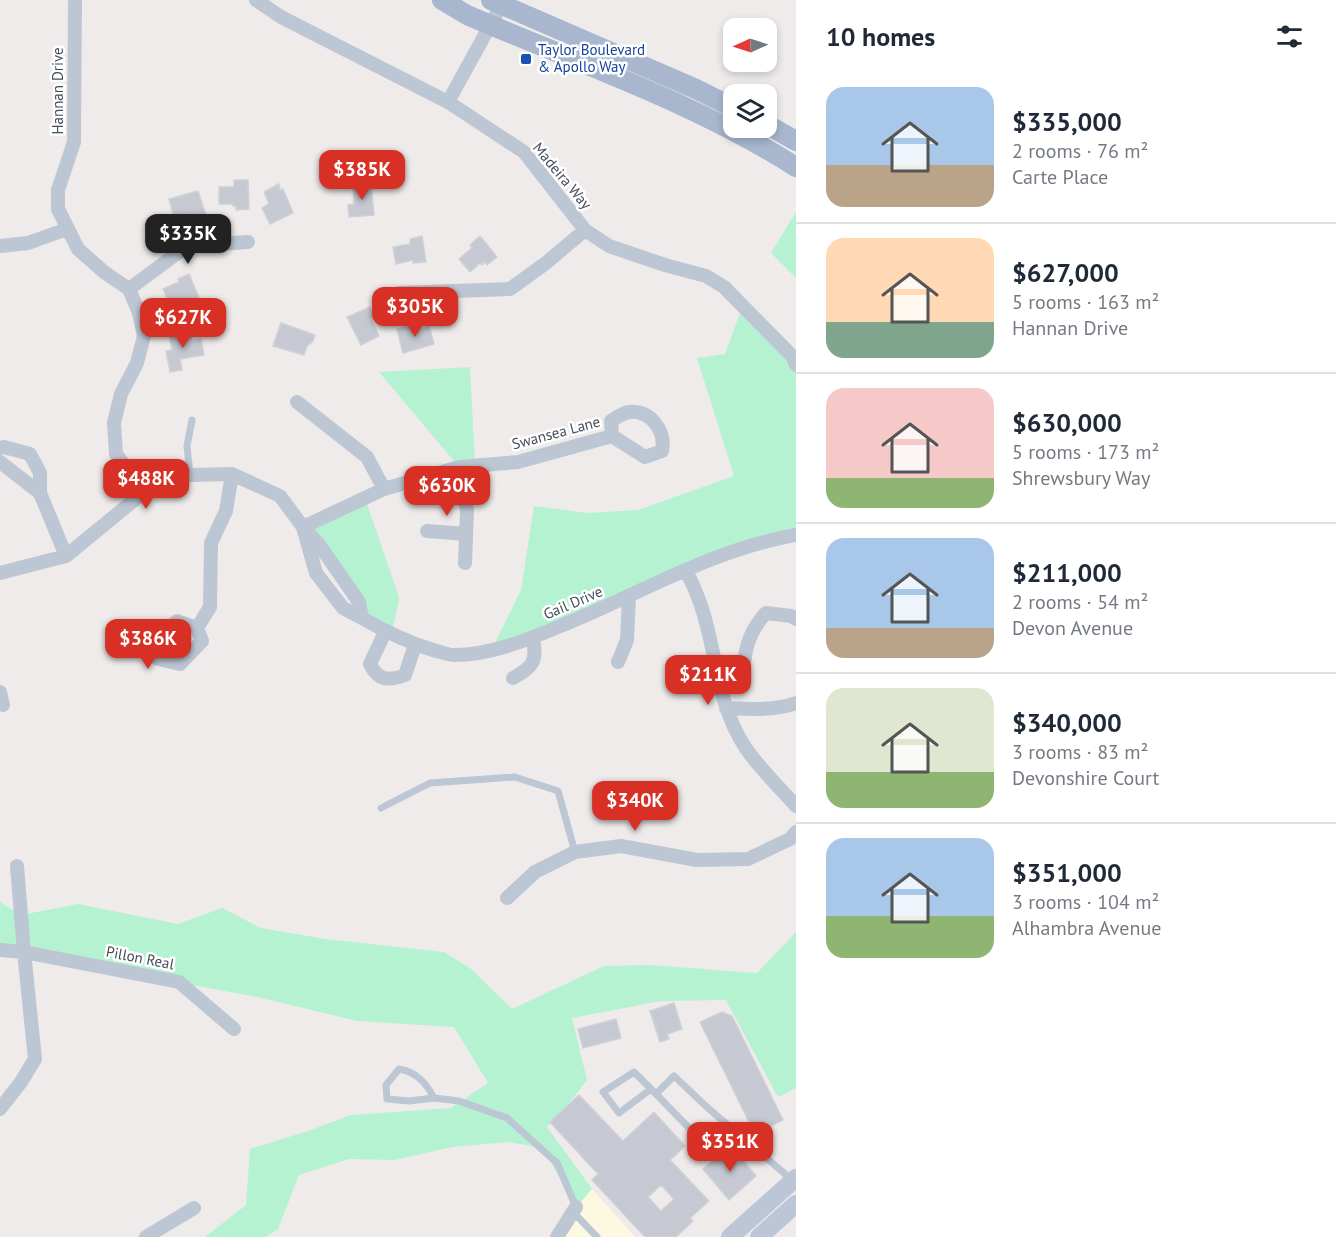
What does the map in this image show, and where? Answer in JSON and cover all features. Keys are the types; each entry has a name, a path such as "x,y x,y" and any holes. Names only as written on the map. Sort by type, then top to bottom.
{"main road":[{"path":"442,0 467,15 687,107 766,148 796,167"},
{"path":"498,2 723,102"},
{"path":"777,130 796,141"},
{"path":"730,1237 795,1179"},
{"path":"759,1237 796,1204"}],"street":[{"name":"Hannan Drive","path":"75,0 74,142 58,189 58,209 78,249 104,272 129,289"},
{"name":"Madeira Way","path":"256,0 281,17 448,102 524,152 585,230 609,246 706,276 724,287 792,356 796,365"},
{"path":"448,102 490,25 498,2"},
{"path":"0,246 28,243 67,229"},
{"path":"399,293 510,289 546,263 585,230"},
{"path":"144,492 116,454 114,423 121,394 137,363 144,336 140,313 129,289 187,246 248,242"},
{"path":"297,402 368,457 384,489"},
{"name":"Swansea Lane","path":"303,526 384,489 459,467 518,462 612,436"},
{"path":"0,448 30,454 40,473 40,493 66,556"},
{"path":"0,462 40,493"},
{"path":"459,467 467,511 465,563"},
{"path":"197,628 210,607 211,543 226,511 232,474"},
{"name":"Gail Drive","path":"0,573 66,556 144,492 190,475 232,474 280,496 303,526 316,573 343,608 385,632 415,645 452,655 491,651 533,637 629,597 686,570 772,539 796,534"},
{"path":"426,531 466,534"},
{"path":"686,570 703,609 718,687 744,747 796,806"},
{"path":"618,662 627,640 629,597"},
{"path":"744,669 744,653 755,624 765,613 791,616 796,619"},
{"path":"385,632 370,664 374,671 384,679 392,680 405,675 415,645"},
{"path":"513,678 530,668 536,655 533,637"},
{"path":"726,708 754,710 784,707 796,703"},
{"path":"507,898 535,872 575,852 621,846 697,860 748,859 790,839 796,832"},
{"path":"0,1109 21,1082 34,1059 17,866"},
{"name":"Pillon Real","path":"0,950 24,952 178,982 234,1029"},
{"path":"146,1237 195,1208"},
{"path":"557,1237 575,1210"}],"lane":[{"path":"190,475 187,446 192,420"},
{"path":"381,808 430,783 515,777 558,791 575,852"},
{"path":"434,1098 424,1081 407,1071 399,1069 386,1085 387,1100 409,1101 434,1098 459,1101 507,1118 557,1163 575,1210 597,1237"},
{"path":"692,1131 654,1092 634,1072 603,1092 619,1113 654,1092 674,1076 709,1109 795,1179"}],"shaded area":[{"path":"592,1189 635,1237 557,1237 576,1207"}],"green space":[{"path":"796,212 796,278 771,253"},
{"path":"743,305 796,365 796,535 772,539 491,651 521,590 534,506 588,513 638,510 734,476 697,358 725,354"},
{"path":"470,367 475,465 459,467 379,372"},
{"path":"365,498 399,597 392,635 362,618 303,527"},
{"path":"0,902 21,915 78,904 178,924 222,908 261,928 325,939 444,952 470,968 512,1009 604,966 650,965 757,973 796,932 796,1088 778,1097 726,1000 661,1001 572,1018 587,1080 547,1127 592,1189 577,1206 542,1148 509,1142 452,1147 395,1160 349,1159 299,1175 278,1229 266,1237 205,1237 246,1205 250,1149 351,1115 451,1108 488,1083 454,1027 357,1021 258,997 0,950"}],"building":[{"path":"234,180 248,180 249,209 236,210 233,204 219,204 219,187 234,187"},
{"path":"371,183 374,215 349,217 348,205 354,204 353,184"},
{"path":"279,184 293,213 270,224 262,208 269,204 264,192"},
{"path":"198,191 206,215 192,219 191,213 174,218 169,199"},
{"path":"422,236 426,262 413,263 413,260 396,264 393,247 410,244 410,239"},
{"path":"480,236 497,257 487,265 485,262 482,265 480,263 470,272 459,259 472,248 470,245"},
{"path":"189,274 199,298 181,305 184,311 174,315 163,289 179,282 178,279"},
{"path":"370,307 374,317 371,319 379,336 361,345 347,317"},
{"path":"281,323 315,335 304,355 273,346"},
{"path":"412,325 413,331 429,326 434,344 403,353 397,329"},
{"path":"190,330 192,341 201,339 204,355 180,359 182,370 170,372 166,351 172,350 169,334"},
{"path":"674,1003 682,1029 667,1034 669,1039 660,1042 650,1011"},
{"path":"722,1012 732,1016 783,1120 755,1134 700,1022"},
{"path":"616,1019 621,1038 583,1048 578,1029"},
{"path":"579,1095 623,1141 654,1112 685,1146 670,1160 709,1201 690,1218 693,1221 676,1237 645,1237 592,1180 598,1174 550,1122","holes":["661,1185 674,1199 661,1211 648,1197"]},
{"path":"730,1145 756,1176 729,1200 703,1169"}],"place":[{"name":"Taylor Boulevard & Apollo Way","path":"526,59"}]}
